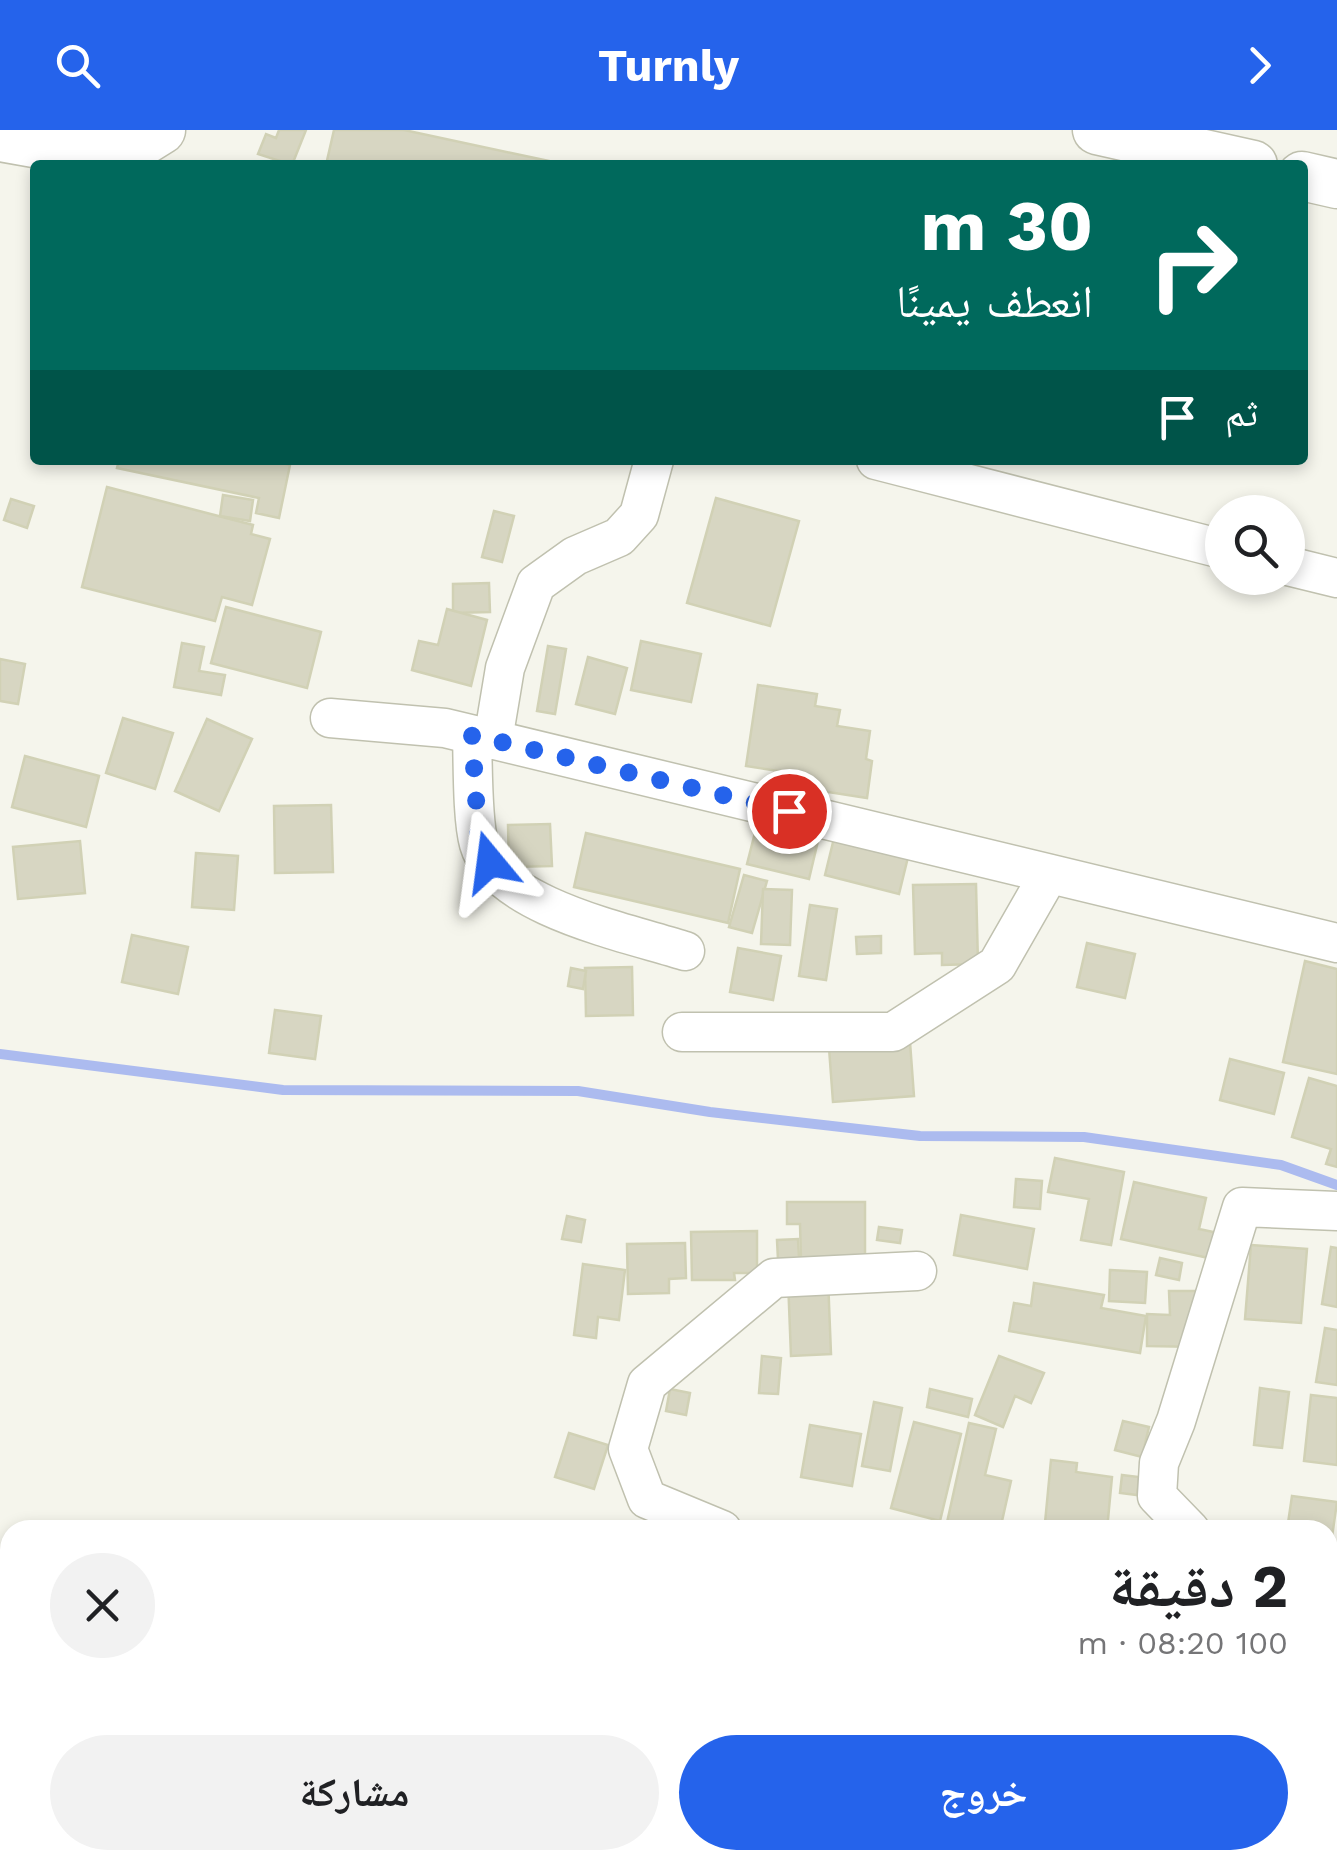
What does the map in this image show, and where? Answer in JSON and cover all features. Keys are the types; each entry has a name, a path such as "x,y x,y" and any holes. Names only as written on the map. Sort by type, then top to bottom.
{"street":[{"path":"0,137 78,152 145,140 162,130"},
{"path":"1097,130 1231,160"},
{"path":"1308,177 1337,184"},
{"path":"653,465 639,514 619,537 575,556 536,584 482,738 479,845 502,880 554,910 685,950"},
{"path":"895,465 1205,545"},
{"path":"1305,570 1337,578"},
{"path":"330,718 445,728 1337,943"},
{"path":"682,1032 893,1032 997,965 1048,874"},
{"path":"1180,1520 1157,1496 1159,1463 1176,1421 1242,1207 1337,1211"},
{"path":"698,1520 647,1499 628,1449 647,1384 774,1278 917,1271"}],"building":[{"path":"279,130 306,130 294,160 258,154 266,134 276,138"},
{"path":"334,130 404,130 544,160 327,160"},
{"path":"290,465 279,518 256,513 259,498 117,468"},
{"path":"107,487 253,525 251,534 270,539 252,605 222,597 215,621 82,587"},
{"path":"223,495 253,500 250,521 220,516"},
{"path":"716,498 799,521 770,626 687,603"},
{"path":"11,499 34,506 27,528 4,520"},
{"path":"494,511 514,516 502,562 482,557"},
{"path":"489,583 490,612 453,613 453,584"},
{"path":"226,607 321,632 307,688 211,663"},
{"path":"447,609 487,620 471,686 412,670 419,641 438,645"},
{"path":"641,641 701,654 691,702 631,690"},
{"path":"182,643 204,647 199,671 225,675 221,695 174,687"},
{"path":"548,646 566,649 555,714 537,711"},
{"path":"588,657 627,668 615,714 576,704"},
{"path":"0,659 25,664 18,704 0,701"},
{"path":"758,685 817,694 815,706 840,710 837,726 870,731 866,759 872,761 867,798 796,787 798,774 746,766"},
{"path":"123,718 173,733 155,789 106,773"},
{"path":"207,719 252,739 219,811 175,791"},
{"path":"25,756 99,776 86,827 12,807"},
{"path":"331,805 333,872 275,873 274,806"},
{"path":"761,809 822,824 809,879 747,864"},
{"path":"550,824 552,866 509,867 508,825"},
{"path":"836,830 910,849 899,894 825,875"},
{"path":"586,833 740,869 728,923 574,887"},
{"path":"80,841 85,893 18,899 13,847"},
{"path":"196,853 238,856 234,910 192,907"},
{"path":"744,875 767,881 752,933 729,927"},
{"path":"976,884 978,964 942,965 942,953 915,954 913,885"},
{"path":"763,889 792,890 790,945 761,944"},
{"path":"810,905 837,909 826,980 799,976"},
{"path":"132,935 188,947 178,994 122,982"},
{"path":"881,936 881,953 857,954 856,937"},
{"path":"1087,943 1135,954 1125,998 1077,987"},
{"path":"738,948 781,956 773,1000 730,992"},
{"path":"1305,961 1337,969 1337,1074 1283,1062"},
{"path":"632,967 633,1015 586,1016 585,968"},
{"path":"571,968 586,971 583,989 568,986"},
{"path":"275,1010 321,1016 315,1059 269,1053"},
{"path":"910,1042 914,1096 833,1102 829,1048"},
{"path":"1230,1059 1284,1073 1274,1114 1220,1100"},
{"path":"1309,1078 1337,1086 1337,1167 1326,1164 1331,1149 1292,1137"},
{"path":"1055,1158 1124,1172 1111,1245 1081,1240 1089,1199 1048,1192"},
{"path":"1016,1179 1042,1181 1040,1209 1014,1207"},
{"path":"1134,1182 1206,1198 1199,1229 1218,1233 1213,1259 1121,1239"},
{"path":"787,1202 865,1202 865,1260 801,1261 800,1224 787,1224"},
{"path":"961,1215 1034,1229 1027,1269 954,1255"},
{"path":"567,1216 585,1220 581,1242 562,1239"},
{"path":"879,1227 902,1230 900,1243 877,1240"},
{"path":"757,1231 757,1273 734,1273 735,1280 692,1280 691,1232"},
{"path":"798,1239 799,1258 778,1260 777,1240"},
{"path":"685,1243 686,1278 669,1279 669,1293 628,1294 627,1244"},
{"path":"1251,1245 1307,1249 1301,1323 1245,1319"},
{"path":"1331,1247 1337,1248 1337,1307 1322,1304"},
{"path":"1160,1258 1182,1263 1179,1280 1156,1275"},
{"path":"583,1264 625,1270 619,1320 598,1317 596,1338 574,1335"},
{"path":"1110,1270 1147,1272 1145,1303 1109,1301"},
{"path":"828,1278 831,1354 791,1356 788,1280"},
{"path":"1034,1283 1104,1295 1101,1308 1146,1316 1140,1353 1009,1331 1014,1303 1031,1306"},
{"path":"1169,1291 1200,1291 1200,1347 1147,1346 1147,1314 1170,1315"},
{"path":"1325,1328 1337,1330 1337,1385 1316,1382"},
{"path":"762,1356 781,1358 778,1394 759,1393"},
{"path":"999,1356 1044,1373 1031,1403 1015,1396 1003,1427 975,1415"},
{"path":"1260,1388 1289,1392 1282,1448 1254,1445"},
{"path":"670,1389 690,1393 686,1415 666,1411"},
{"path":"930,1389 972,1399 968,1417 927,1407"},
{"path":"1311,1395 1337,1398 1337,1465 1304,1461"},
{"path":"874,1402 902,1408 890,1471 862,1466"},
{"path":"1123,1421 1149,1427 1142,1457 1115,1450"},
{"path":"914,1422 961,1434 940,1520 891,1508"},
{"path":"969,1423 996,1429 985,1475 1011,1481 1002,1520 948,1520"},
{"path":"810,1425 861,1434 852,1486 801,1477"},
{"path":"569,1433 608,1445 594,1489 555,1477"},
{"path":"1051,1460 1077,1463 1076,1472 1112,1477 1108,1520 1045,1520"},
{"path":"1122,1475 1139,1477 1137,1495 1120,1493"},
{"path":"1292,1496 1337,1502 1334,1520 1288,1520"}],"waterway":[{"path":"0,1054 283,1090 578,1091 710,1112 920,1136 1084,1137 1281,1165 1337,1185"}],"route":[{"path":"490,862 479,845 472,735 789,811"}]}
